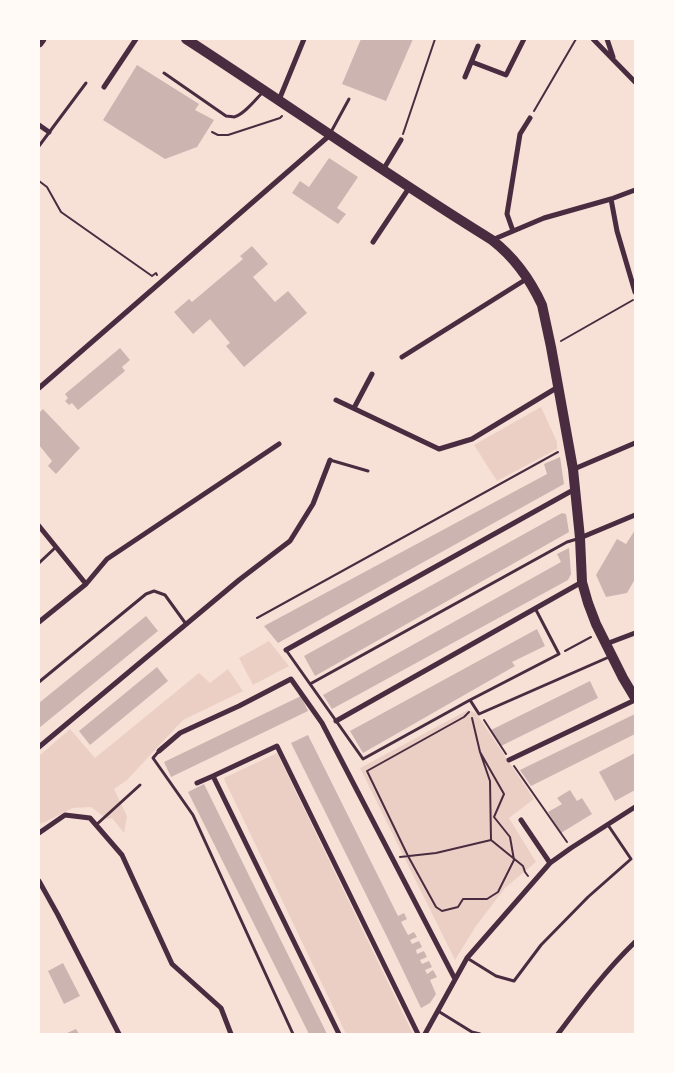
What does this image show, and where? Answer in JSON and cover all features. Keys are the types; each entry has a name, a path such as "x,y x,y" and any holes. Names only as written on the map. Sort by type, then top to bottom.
{"main road":[{"path":"39,43 42,39"},
{"path":"186,39 409,188 492,240 502,247 528,278 542,305 569,446 580,538 582,582 600,632 635,699"}],"street":[{"path":"104,87 136,39"},
{"path":"279,100 304,39"},
{"path":"472,62 506,74 524,39"},
{"path":"593,39 635,82"},
{"path":"607,39 613,59"},
{"path":"465,77 478,46"},
{"path":"513,231 507,214 520,134 530,118"},
{"path":"39,125 49,132"},
{"path":"39,388 330,135"},
{"path":"383,170 401,140"},
{"path":"373,242 409,188"},
{"path":"492,240 544,218 611,199 635,190"},
{"path":"611,199 617,231 635,292"},
{"path":"402,357 528,278"},
{"path":"354,408 372,374"},
{"path":"336,400 439,449 472,439 558,387"},
{"path":"573,469 635,443"},
{"path":"39,622 86,584 107,559 279,444"},
{"path":"39,747 239,580 290,541 313,504 330,460"},
{"path":"286,650 575,489"},
{"path":"580,538 635,515"},
{"path":"39,526 86,584"},
{"path":"336,721 582,582"},
{"path":"606,644 635,633"},
{"path":"160,751 180,733 239,706 291,679 322,723 455,979"},
{"path":"509,760 635,699"},
{"path":"197,783 277,746 418,1034"},
{"path":"213,776 339,1034"},
{"path":"425,1034 467,958 550,863 635,807"},
{"path":"39,833 65,815 90,818 122,855 172,964 221,1008 231,1034"},
{"path":"521,820 550,863"},
{"path":"39,881 119,1034"},
{"path":"558,1034 594,986 617,959 635,942"}],"lane":[{"path":"164,73 226,116 235,117 241,114 265,90"},
{"path":"39,146 86,83"},
{"path":"330,135 349,99"},
{"path":"330,460 368,472"},
{"path":"310,684 567,542 580,538"},
{"path":"39,563 56,547"},
{"path":"39,682 146,594 154,591 165,596 186,624"},
{"path":"286,650 363,759 559,654 535,608"},
{"path":"470,700 480,714 612,656"},
{"path":"160,751 153,758 193,815 293,1034"},
{"path":"96,825 140,785"},
{"path":"467,958 496,976 514,981 541,944 588,897 633,859 608,825"},
{"path":"438,1011 472,1032 480,1034"}],"path":[{"path":"401,140 435,39"},
{"path":"530,118 576,39"},
{"path":"212,132 218,135 228,135 280,118 291,108"},
{"path":"39,181 47,187 61,212 152,276 156,273 162,280"},
{"path":"551,348 635,299"},
{"path":"257,618 569,446"},
{"path":"559,654 600,632"},
{"path":"480,752 504,794 494,817 510,837 514,860 498,892 488,899 463,899 458,907 442,911 436,907 408,856 367,771 464,717 471,710 480,752 490,781 490,840"},
{"path":"480,714 509,760 571,848"},
{"path":"392,858 436,852 490,840"},
{"path":"490,840 523,866 525,872 534,882"}],"shaded area":[{"path":"541,407 557,442 557,449 497,481 474,445"},
{"path":"269,641 289,666 253,685 239,658"},
{"path":"228,669 243,691 183,720 127,780 114,789 127,816 124,833 112,818 107,819 91,807 73,808 39,824 39,756 70,729 95,758 199,673 210,683"},
{"path":"468,710 476,713 534,799 509,818 536,862 505,888 476,926 455,960 360,768"},
{"path":"277,753 413,1034 346,1034 224,778"}],"building":[{"path":"361,39 413,39 386,101 342,84"},
{"path":"137,65 199,104 195,110 214,120 197,147 165,159 103,120"},
{"path":"329,158 358,177 337,208 346,214 338,224 292,193 300,181 309,187"},
{"path":"252,246 268,264 253,277 275,302 288,291 307,313 244,367 226,346 230,343 210,319 193,334 174,312 189,299 192,302 243,259 240,256"},
{"path":"120,348 130,360 122,367 125,371 78,410 72,403 69,405 65,401 68,398 65,394"},
{"path":"43,409 80,448 56,474 48,466 52,461 39,445 39,413"},
{"path":"560,457 564,484 278,643 264,626 547,474 544,464"},
{"path":"562,513 566,514 569,532 315,676 304,656"},
{"path":"635,530 635,579 627,593 606,597 596,575 617,539 626,544"},
{"path":"569,548 571,574 568,580 332,709 323,695 561,562 557,554"},
{"path":"146,616 158,631 39,728 39,703"},
{"path":"537,629 545,646 512,662 515,666 363,753 350,731"},
{"path":"157,667 168,681 90,745 79,731"},
{"path":"590,681 598,698 501,746 491,730"},
{"path":"301,696 308,711 171,777 164,762"},
{"path":"635,714 635,734 531,786 520,770"},
{"path":"308,735 398,916 404,913 407,919 401,922 408,935 414,932 417,937 410,940 412,944 419,941 422,947 416,950 417,954 424,951 427,957 420,960 422,964 429,961 432,967 425,970 427,974 433,970 437,977 430,980 436,994 430,1003 421,1008 291,743"},
{"path":"635,753 635,790 615,801 599,772"},
{"path":"204,784 327,1034 309,1034 188,792"},
{"path":"570,790 577,801 582,798 592,814 561,833 548,812 562,804 557,798"},
{"path":"63,963 80,996 64,1004 48,971"},
{"path":"76,1029 79,1034 65,1034"}]}
